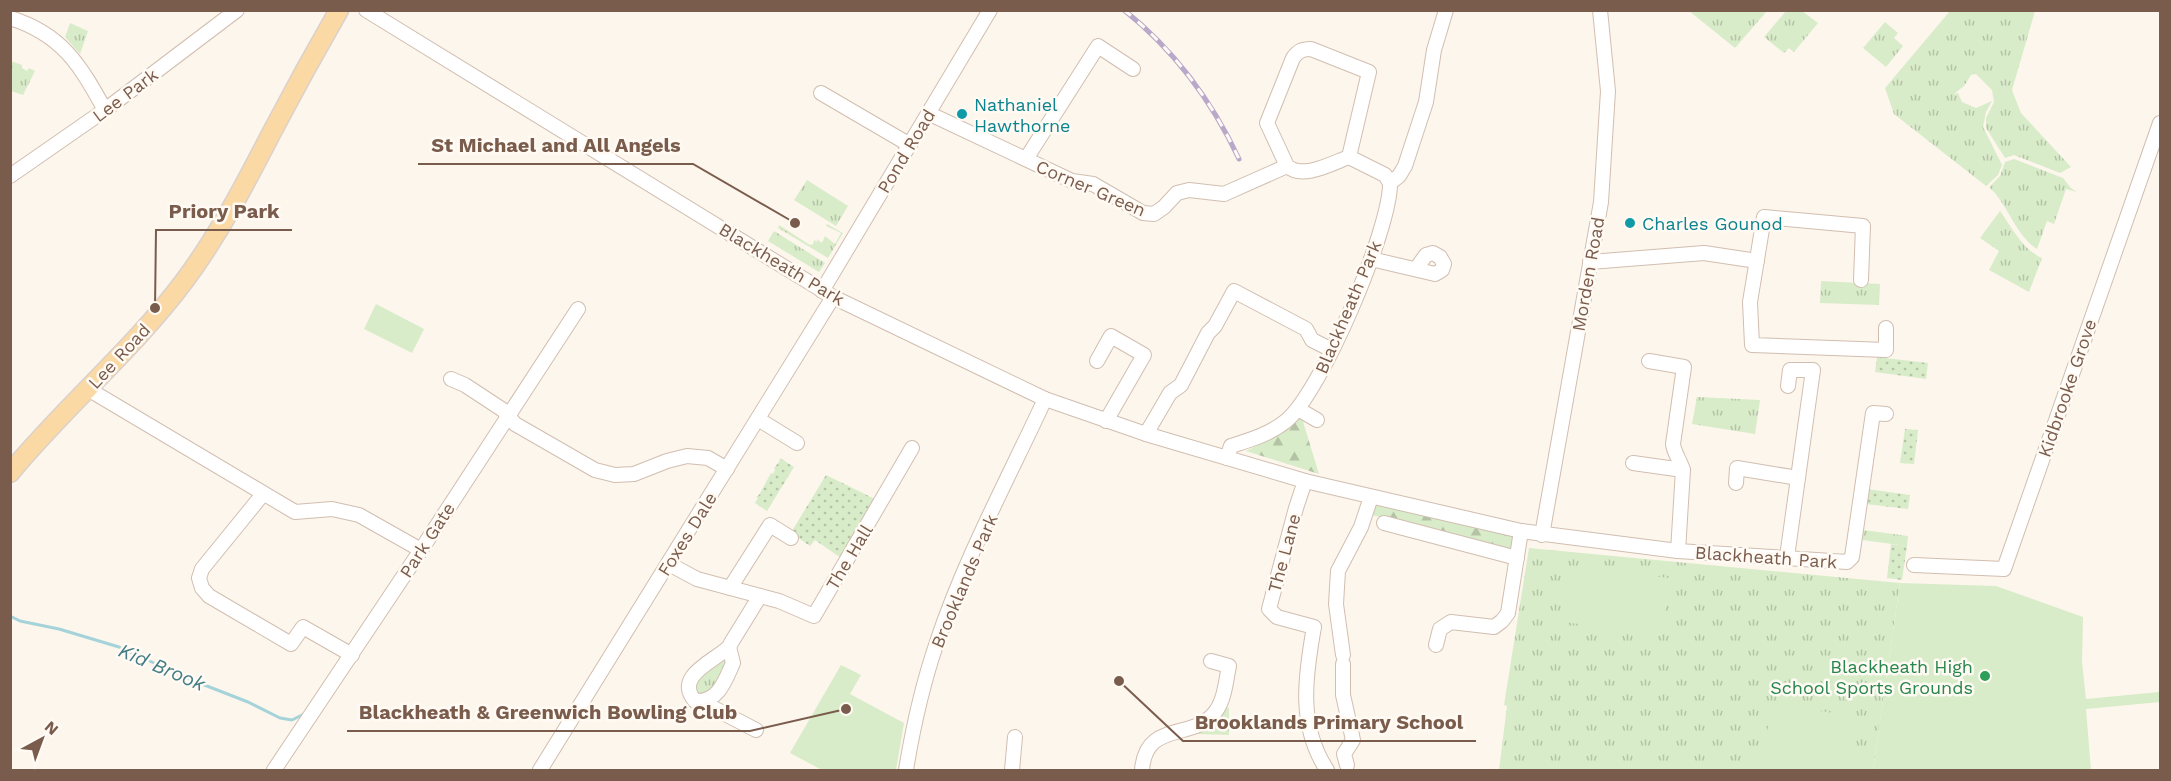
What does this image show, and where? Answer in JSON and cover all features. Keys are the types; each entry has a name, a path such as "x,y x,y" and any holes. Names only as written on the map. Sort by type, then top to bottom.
{"main road":[{"name":"Lee Road","path":"10,473 143,333 212,242 305,68 339,10"}],"street":[{"name":"Lee Park","path":"10,176 105,110 237,10"},
{"name":"Blackheath Park","path":"366,10 827,294 1046,399 1146,434 1305,481 1542,535 1678,551 1847,562 1852,557 1873,413 1886,414"},
{"name":"Pond Road","path":"827,294 928,113 990,10"},
{"path":"1349,157 1370,72 1311,50 1303,49 1293,58 1267,123 1287,166 1293,171 1302,173 1349,157 1385,175 1390,183 1399,176 1405,166 1426,102 1434,50 1446,10"},
{"name":"Morden Road","path":"1542,535 1601,202 1608,91 1600,10"},
{"path":"10,18 37,28 64,48 79,66 105,110"},
{"path":"1026,159 1098,46 1133,69"},
{"path":"821,93 910,145"},
{"name":"Corner Green","path":"928,113 1072,181 1093,184 1143,213 1154,214 1177,193 1189,190 1224,194 1287,166"},
{"name":"Kidbrooke Grove","path":"1914,565 2004,569 2160,123"},
{"name":"Blackheath Park","path":"1227,458 1231,446 1270,432 1286,421 1298,409 1311,390 1347,318 1371,259 1382,225 1390,183"},
{"path":"1861,280 1863,226 1764,217 1750,302 1752,345 1886,350 1886,328"},
{"path":"1590,262 1704,253 1757,261"},
{"path":"1371,259 1416,269"},
{"path":"1146,434 1170,393 1181,385 1208,333 1215,326 1234,291 1306,329 1312,340 1332,350"},
{"name":"Foxes Dale","path":"540,771 758,419 827,294"},
{"name":"Park Gate","path":"274,771 422,550 578,309"},
{"path":"1097,361 1111,336 1144,355 1106,421"},
{"path":"1648,361 1684,367 1673,444 1673,451 1680,460 1683,470 1678,551"},
{"path":"1787,557 1813,370 1790,370 1788,386"},
{"path":"451,379 465,385 503,410 515,424 595,470 615,475 634,474 687,456 708,458 727,469"},
{"path":"88,389 296,512 332,509 358,515 422,550"},
{"name":"Brooklands Park","path":"906,771 922,689 937,641 975,548 1046,399"},
{"path":"1298,409 1317,420"},
{"path":"758,419 797,443"},
{"name":"The Hall","path":"669,564 697,579 760,596 814,616 912,448"},
{"path":"1633,463 1683,470"},
{"path":"1736,483 1737,468 1769,480 1798,478"},
{"name":"The Lane","path":"1305,481 1269,609 1276,617 1314,627 1307,670 1306,697 1309,731 1315,750 1327,771"},
{"path":"263,494 202,570 199,578 202,588 209,596 291,644 303,627 352,655"},
{"path":"1347,765 1344,754 1353,740 1343,695 1343,659 1336,604 1338,571 1361,527 1371,497"},
{"path":"1384,523 1517,558"},
{"path":"730,588 770,525 791,538"},
{"path":"1436,645 1440,629 1451,622 1494,627 1508,613 1521,531"},
{"path":"756,730 702,702 695,701 689,694 687,685 691,676 729,647 760,596"},
{"path":"702,702 716,695 726,679 733,663 729,647"},
{"path":"1142,771 1143,760 1155,741 1173,732 1200,725 1217,710 1222,699 1228,666 1211,661"},
{"path":"1012,771 1015,737"}],"green space":[{"path":"1689,11 1767,11 1735,48"},
{"path":"1786,11 1802,11 1818,23 1794,52 1789,48 1784,53 1764,37"},
{"path":"1950,11 2035,11 2012,90 2021,113 2071,167 2060,173 2014,155 2005,158 1986,128 1986,118 1994,102 1992,90 1976,74 1971,75 1964,86 1954,94 1958,93 1962,102 1976,108 1992,101 1986,112 1983,127 2002,165 1998,175 1986,186 1894,114 1885,88"},
{"path":"1885,22 1898,33 1894,38 1903,46 1886,67 1863,48"},
{"path":"70,23 88,31 80,54 65,37"},
{"path":"11,61 22,65 22,68 27,71 29,68 35,71 23,95 11,91"},
{"path":"2014,159 2063,178 2077,192 2066,189 2054,224 2047,221 2037,249 2023,236 1989,187 2000,176 2005,162"},
{"path":"807,180 848,206 836,226 794,200"},
{"path":"2000,211 2029,250 2042,258 2029,292 1989,270 1999,251 1980,238"},
{"path":"827,224 843,233 828,258 778,228 779,225 810,245 814,240 817,242 817,239 822,243 825,236 835,244 841,233 826,226"},
{"path":"774,231 825,263 819,272 768,241"},
{"path":"1821,281 1880,284 1879,305 1820,303"},
{"path":"376,304 424,329 412,353 364,329"},
{"path":"381,312 415,329 407,345 373,328"},
{"path":"1877,357 1928,363 1926,379 1875,372"},
{"path":"1697,397 1760,400 1755,434 1692,424"},
{"path":"1301,415 1319,474 1246,451 1272,438"},
{"path":"1905,429 1918,430 1914,464 1900,463"},
{"path":"780,458 794,467 767,511 755,503 758,498 756,497 771,473 773,474"},
{"path":"826,475 879,501 844,560 815,540 810,546 792,531"},
{"path":"1867,489 1910,495 1908,509 1866,504"},
{"path":"1375,501 1512,534 1516,537 1516,550 1503,550 1372,515"},
{"path":"1863,530 1908,536 1907,546 1862,540"},
{"path":"1891,544 1907,546 1902,580 1887,578"},
{"path":"1529,548 1900,583 1873,770 1499,770 1507,706 1504,705"},
{"path":"1570,566 1669,578 1662,634 1563,622"},
{"name":"Blackheath High School Sports Grounds","path":"1900,583 1996,586 2083,617 2082,662 2086,699 2159,692 2160,702 2086,709 2091,770 1873,770"},
{"path":"728,659 724,674 707,695 696,695 694,679 719,661"},
{"path":"841,665 861,675 850,694 904,723 896,770 822,770 790,753"},
{"path":"1771,705 1809,710 1810,707 1819,708 1819,711 1856,716 1849,770 1762,770"},
{"path":"1226,707 1229,708 1229,735 1197,734 1215,723"}],"waterway":[{"name":"Kid Brook","path":"10,616 20,621 59,629 119,647 280,718 292,720 306,713"}],"railway":[{"path":"1124,10 1159,42 1190,78 1217,117 1239,159"}],"place":[{"name":"Nathaniel Hawthorne","path":"962,114"},
{"name":"St Michael and All Angels","path":"795,223"},
{"name":"Charles Gounod","path":"1630,223"},
{"name":"Priory Park","path":"155,308"},
{"name":"Blackheath High School Sports Grounds","path":"1985,676"},
{"name":"Brooklands Primary School","path":"1119,681"},
{"name":"Blackheath & Greenwich Bowling Club","path":"846,709"}]}
